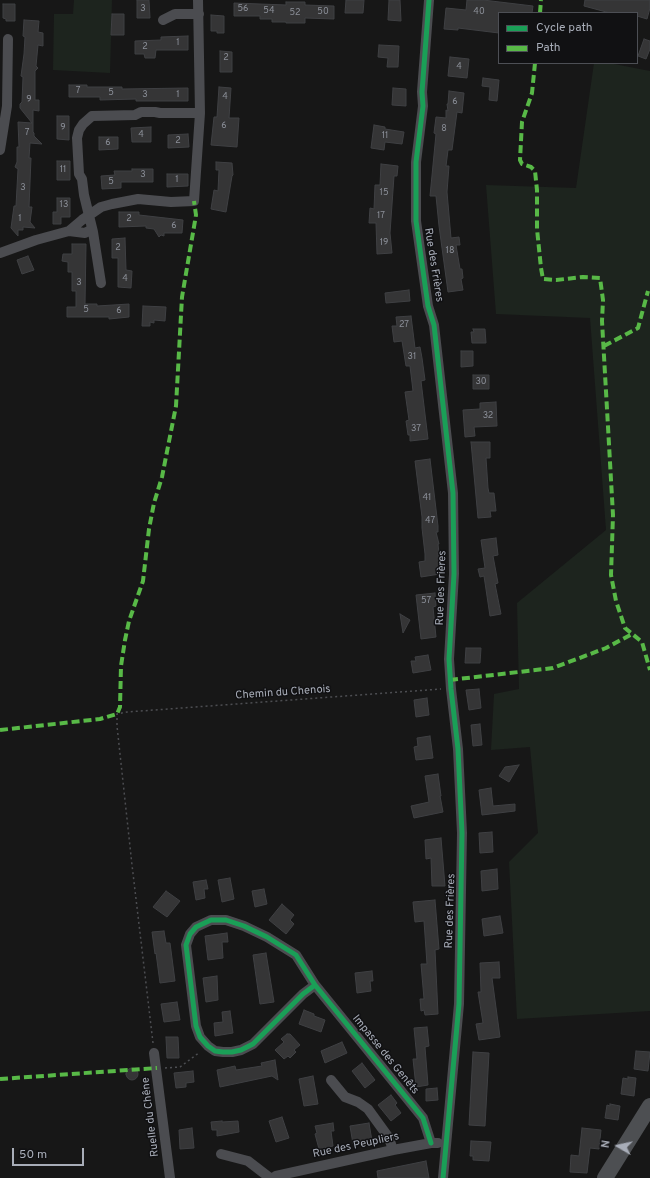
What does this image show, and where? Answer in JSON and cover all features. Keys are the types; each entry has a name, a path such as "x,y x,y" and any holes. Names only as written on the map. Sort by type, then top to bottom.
{"main road":[{"path":"605,1178 647,1115"}],"street":[{"path":"69,231 101,207 112,204 138,199 171,202 194,201 200,113 198,0"},
{"name":"Rue des Frières","path":"429,0 422,92 423,106 416,162 416,221 428,306 434,325 453,493 454,574 449,659 461,794 462,879 459,1004 443,1178"},
{"path":"163,20 175,14 199,14"},
{"path":"0,150 7,106 8,39"},
{"path":"101,283 82,178 79,174 77,138 79,130 92,116 135,115 140,112 200,113"},
{"path":"0,252 69,231 85,233 92,229"},
{"name":"Impasse des Genêts","path":"208,1046 200,1037 196,1026 186,945 190,934 196,927 211,920 226,920 267,937 296,955 315,985 423,1118 431,1143"},
{"path":"208,1046 215,1051 227,1052 241,1050 253,1044 303,994 315,985"},
{"name":"Ruelle du Chêne","path":"154,1053 170,1178"},
{"path":"331,1080 345,1097 358,1102 368,1109 389,1138 393,1150"},
{"name":"Rue des Peupliers","path":"272,1178 393,1150 431,1143 446,1144"},
{"path":"221,1154 248,1162 272,1178"}],"path":[{"path":"157,1068 180,1067 193,1059 208,1046"}],"shaded area":[{"path":"74,0 112,0 110,73 53,70 54,14 73,14"},
{"path":"594,64 614,64 650,71 650,1011 517,1019 509,862 538,833 530,747 491,750 494,694 519,689 517,603 606,530 590,318 496,314 486,185 576,188"}],"building":[{"path":"137,0 149,0 150,18 137,18"},
{"path":"346,0 364,0 363,13 345,13"},
{"path":"389,0 400,0 401,21 388,20"},
{"path":"467,0 483,0 533,6 532,12 498,12 498,33 458,28 458,30 444,29 446,8 466,10"},
{"path":"585,0 650,0 650,8 647,19 638,16 638,12 606,12 584,6"},
{"path":"286,2 305,2 305,5 334,6 334,19 305,18 305,23 286,23 272,22 272,19 260,19 260,16 234,16 234,3 286,5"},
{"path":"3,4 15,4 15,21 6,21 6,19 3,18"},
{"path":"112,14 124,14 124,35 111,35"},
{"path":"211,15 224,16 224,33 211,31"},
{"path":"24,20 39,21 38,32 43,33 43,46 38,45 36,66 38,68 35,71 35,100 39,100 39,111 33,110 34,136 42,144 30,143 29,158 31,158 29,207 32,207 30,222 35,228 23,227 23,230 18,230 18,236 11,228 14,206 16,206 18,169 15,167 17,162 17,147 19,147 18,122 32,123 20,108 20,104 22,102 23,77 21,76 25,37 23,36"},
{"path":"188,36 188,50 156,50 155,58 145,58 144,54 135,54 135,41 161,40 161,37"},
{"path":"644,39 650,41 650,49 646,59 638,56"},
{"path":"379,45 399,46 398,67 387,67 388,58 378,57"},
{"path":"220,51 232,52 232,72 220,72"},
{"path":"450,57 469,59 467,78 448,76"},
{"path":"483,78 499,80 497,101 489,100 490,87 482,86"},
{"path":"69,85 87,85 87,87 122,87 122,89 188,88 188,101 136,101 136,99 100,100 100,97 69,97"},
{"path":"219,87 231,88 229,118 239,118 237,147 211,145 214,117 217,117"},
{"path":"393,88 406,89 406,106 392,105"},
{"path":"449,91 464,93 462,113 457,112 452,150 448,150 446,166 449,166 447,192 451,238 459,237 460,245 456,245 460,269 462,269 463,278 461,279 463,290 448,292 436,196 430,196 436,134 434,133 436,117 446,118 446,110 448,111 447,104"},
{"path":"57,116 69,116 69,140 57,139"},
{"path":"374,125 385,127 385,129 404,132 402,144 385,142 384,150 371,148"},
{"path":"151,127 151,142 132,142 131,128"},
{"path":"188,134 189,147 168,148 168,135"},
{"path":"99,137 118,137 118,149 99,150"},
{"path":"57,161 70,161 70,180 57,180"},
{"path":"216,162 232,163 233,175 226,212 211,209 214,190 218,191 219,170 216,170"},
{"path":"381,164 398,166 397,176 394,176 390,233 392,253 377,254 376,223 369,223 370,208 374,209 375,185 380,185"},
{"path":"132,169 153,169 153,182 121,182 121,188 102,189 101,176 115,175 114,171 132,171"},
{"path":"167,174 188,174 188,186 167,187"},
{"path":"57,198 70,198 70,217 61,217 61,224 53,224 53,212 57,212"},
{"path":"119,212 139,212 139,215 183,220 182,233 164,233 164,236 161,235 159,237 154,229 146,228 146,226 119,227"},
{"path":"125,238 126,270 132,271 131,288 118,287 118,258 112,258 112,239"},
{"path":"72,244 86,244 85,304 97,304 97,306 129,304 129,317 109,319 109,317 67,317 67,307 76,307 76,291 72,291 72,272 68,272 68,262 62,261 63,254 72,254"},
{"path":"28,256 34,270 22,274 17,260"},
{"path":"409,290 410,301 386,303 385,293"},
{"path":"143,306 166,307 165,321 154,320 154,323 150,322 150,326 142,326"},
{"path":"411,316 415,348 420,347 422,358 425,380 421,381 428,439 410,441 406,421 409,420 405,392 413,391 410,366 406,366 402,341 394,342 392,326 397,326 396,317"},
{"path":"473,329 485,329 486,343 472,343 471,332 474,332"},
{"path":"461,351 473,351 473,366 461,367"},
{"path":"473,375 489,375 489,389 473,389"},
{"path":"496,402 497,426 474,427 475,436 465,437 463,410 480,409 480,403"},
{"path":"471,442 490,442 490,458 486,458 488,488 489,493 494,493 496,511 490,511 491,517 478,518"},
{"path":"430,459 438,526 438,532 436,532 439,544 438,553 440,574 421,577 419,562 425,561 425,554 415,461"},
{"path":"496,538 498,555 493,556 498,583 495,584 501,614 490,616 484,576 480,577 478,569 485,568 481,540"},
{"path":"435,593 436,606 433,607 436,637 421,639 416,595"},
{"path":"400,614 410,620 403,633"},
{"path":"466,648 481,648 480,663 465,663"},
{"path":"428,655 431,670 413,673 411,661 416,661 415,657"},
{"path":"479,689 481,708 469,710 466,690"},
{"path":"427,698 429,715 416,717 414,700"},
{"path":"480,724 482,745 473,746 471,725"},
{"path":"430,736 433,758 416,760 414,747 418,746 417,738"},
{"path":"519,765 509,782 499,776 505,767"},
{"path":"438,774 443,812 414,818 411,806 429,802 425,776"},
{"path":"491,788 493,806 515,804 515,811 482,815 479,790"},
{"path":"492,832 493,852 480,853 479,833"},
{"path":"441,838 445,886 432,886 431,858 426,859 425,840"},
{"path":"497,869 498,889 482,891 481,871"},
{"path":"230,878 234,899 222,902 218,880"},
{"path":"206,880 208,889 204,889 205,898 196,900 193,882"},
{"path":"264,889 267,904 255,907 252,891"},
{"path":"166,891 180,901 167,917 153,907"},
{"path":"435,900 439,949 435,950 438,1014 425,1015 424,1010 421,1011 420,999 424,999 421,964 427,964 424,921 415,922 413,902"},
{"path":"282,904 294,915 290,920 294,924 286,934 269,920"},
{"path":"500,916 503,933 484,936 482,919"},
{"path":"164,931 166,943 170,943 175,981 160,983 152,932"},
{"path":"227,933 228,942 222,942 223,958 208,960 205,936"},
{"path":"266,953 274,1002 260,1004 253,955"},
{"path":"499,962 500,978 492,978 500,1037 479,1040 476,1024 483,1023 478,992 481,992 480,963"},
{"path":"372,971 373,981 370,981 371,991 357,993 355,973"},
{"path":"217,976 218,1000 206,1002 203,978"},
{"path":"177,1002 180,1020 164,1022 161,1004"},
{"path":"304,1010 325,1020 321,1032 299,1024"},
{"path":"230,1011 233,1033 215,1036 214,1023 223,1022 222,1012"},
{"path":"427,1027 429,1046 425,1047 428,1085 416,1087 413,1059 417,1059 414,1028"},
{"path":"287,1034 290,1034 300,1045 294,1050 296,1052 290,1058 288,1056 284,1059 275,1050 284,1042 281,1039"},
{"path":"166,1037 178,1037 179,1058 167,1058"},
{"path":"342,1042 347,1053 325,1063 321,1051"},
{"path":"636,1051 650,1052 648,1071 634,1069"},
{"path":"473,1052 489,1053 485,1126 469,1125"},
{"path":"275,1060 278,1080 272,1076 220,1087 217,1070 235,1066 236,1070 262,1066 261,1063"},
{"path":"362,1063 375,1080 365,1088 352,1071"},
{"path":"134,1068 137,1069 137,1079 130,1080 127,1079 126,1072 127,1069"},
{"path":"193,1071 194,1082 186,1083 186,1087 176,1088 174,1073"},
{"path":"313,1076 318,1104 304,1106 299,1079"},
{"path":"628,1077 636,1078 634,1096 621,1094 623,1078 628,1079"},
{"path":"437,1088 438,1100 426,1101 426,1089"},
{"path":"391,1095 397,1103 395,1105 401,1113 391,1121 378,1105"},
{"path":"610,1104 620,1106 618,1120 605,1118 607,1105 610,1106"},
{"path":"282,1117 289,1138 276,1142 269,1121"},
{"path":"238,1121 239,1132 217,1136 217,1130 212,1130 211,1122"},
{"path":"333,1123 334,1131 331,1131 333,1146 319,1149 315,1134 317,1133 315,1126"},
{"path":"369,1123 372,1141 353,1144 350,1126"},
{"path":"192,1128 194,1148 180,1149 179,1130"},
{"path":"582,1128 601,1130 599,1149 590,1148 587,1173 570,1172 571,1155 579,1156"},
{"path":"471,1141 491,1142 489,1161 473,1160 473,1156 470,1156"},
{"path":"426,1161 429,1178 378,1178 377,1171"}],"marked path":[{"path":"540,12 541,0"},
{"path":"535,64 532,93 522,122 520,160 522,164 531,167 535,171 537,190 537,229 543,279 556,280 583,277 600,278 603,300 602,321 613,515 611,575 616,601 625,628 642,642 650,670"},
{"path":"0,730 100,719 117,714 120,707 121,666 125,640 129,621 143,581 149,529 154,503 162,477 176,406 182,297 196,215 194,201"},
{"path":"604,346 638,328 648,291"},
{"path":"450,680 553,668 606,648 632,634"},
{"path":"0,1079 157,1068"}],"cycle path":[{"path":"429,0 422,92 423,106 416,162 416,221 428,306 434,325 453,493 454,574 449,659 458,749 462,833 459,1004 443,1178"},
{"path":"315,985 303,994 253,1044 241,1050 232,1052 215,1051 200,1037 196,1026 186,945 190,934 196,927 211,920 226,920 244,926 267,937 296,955 315,985 423,1118 431,1143"}]}
